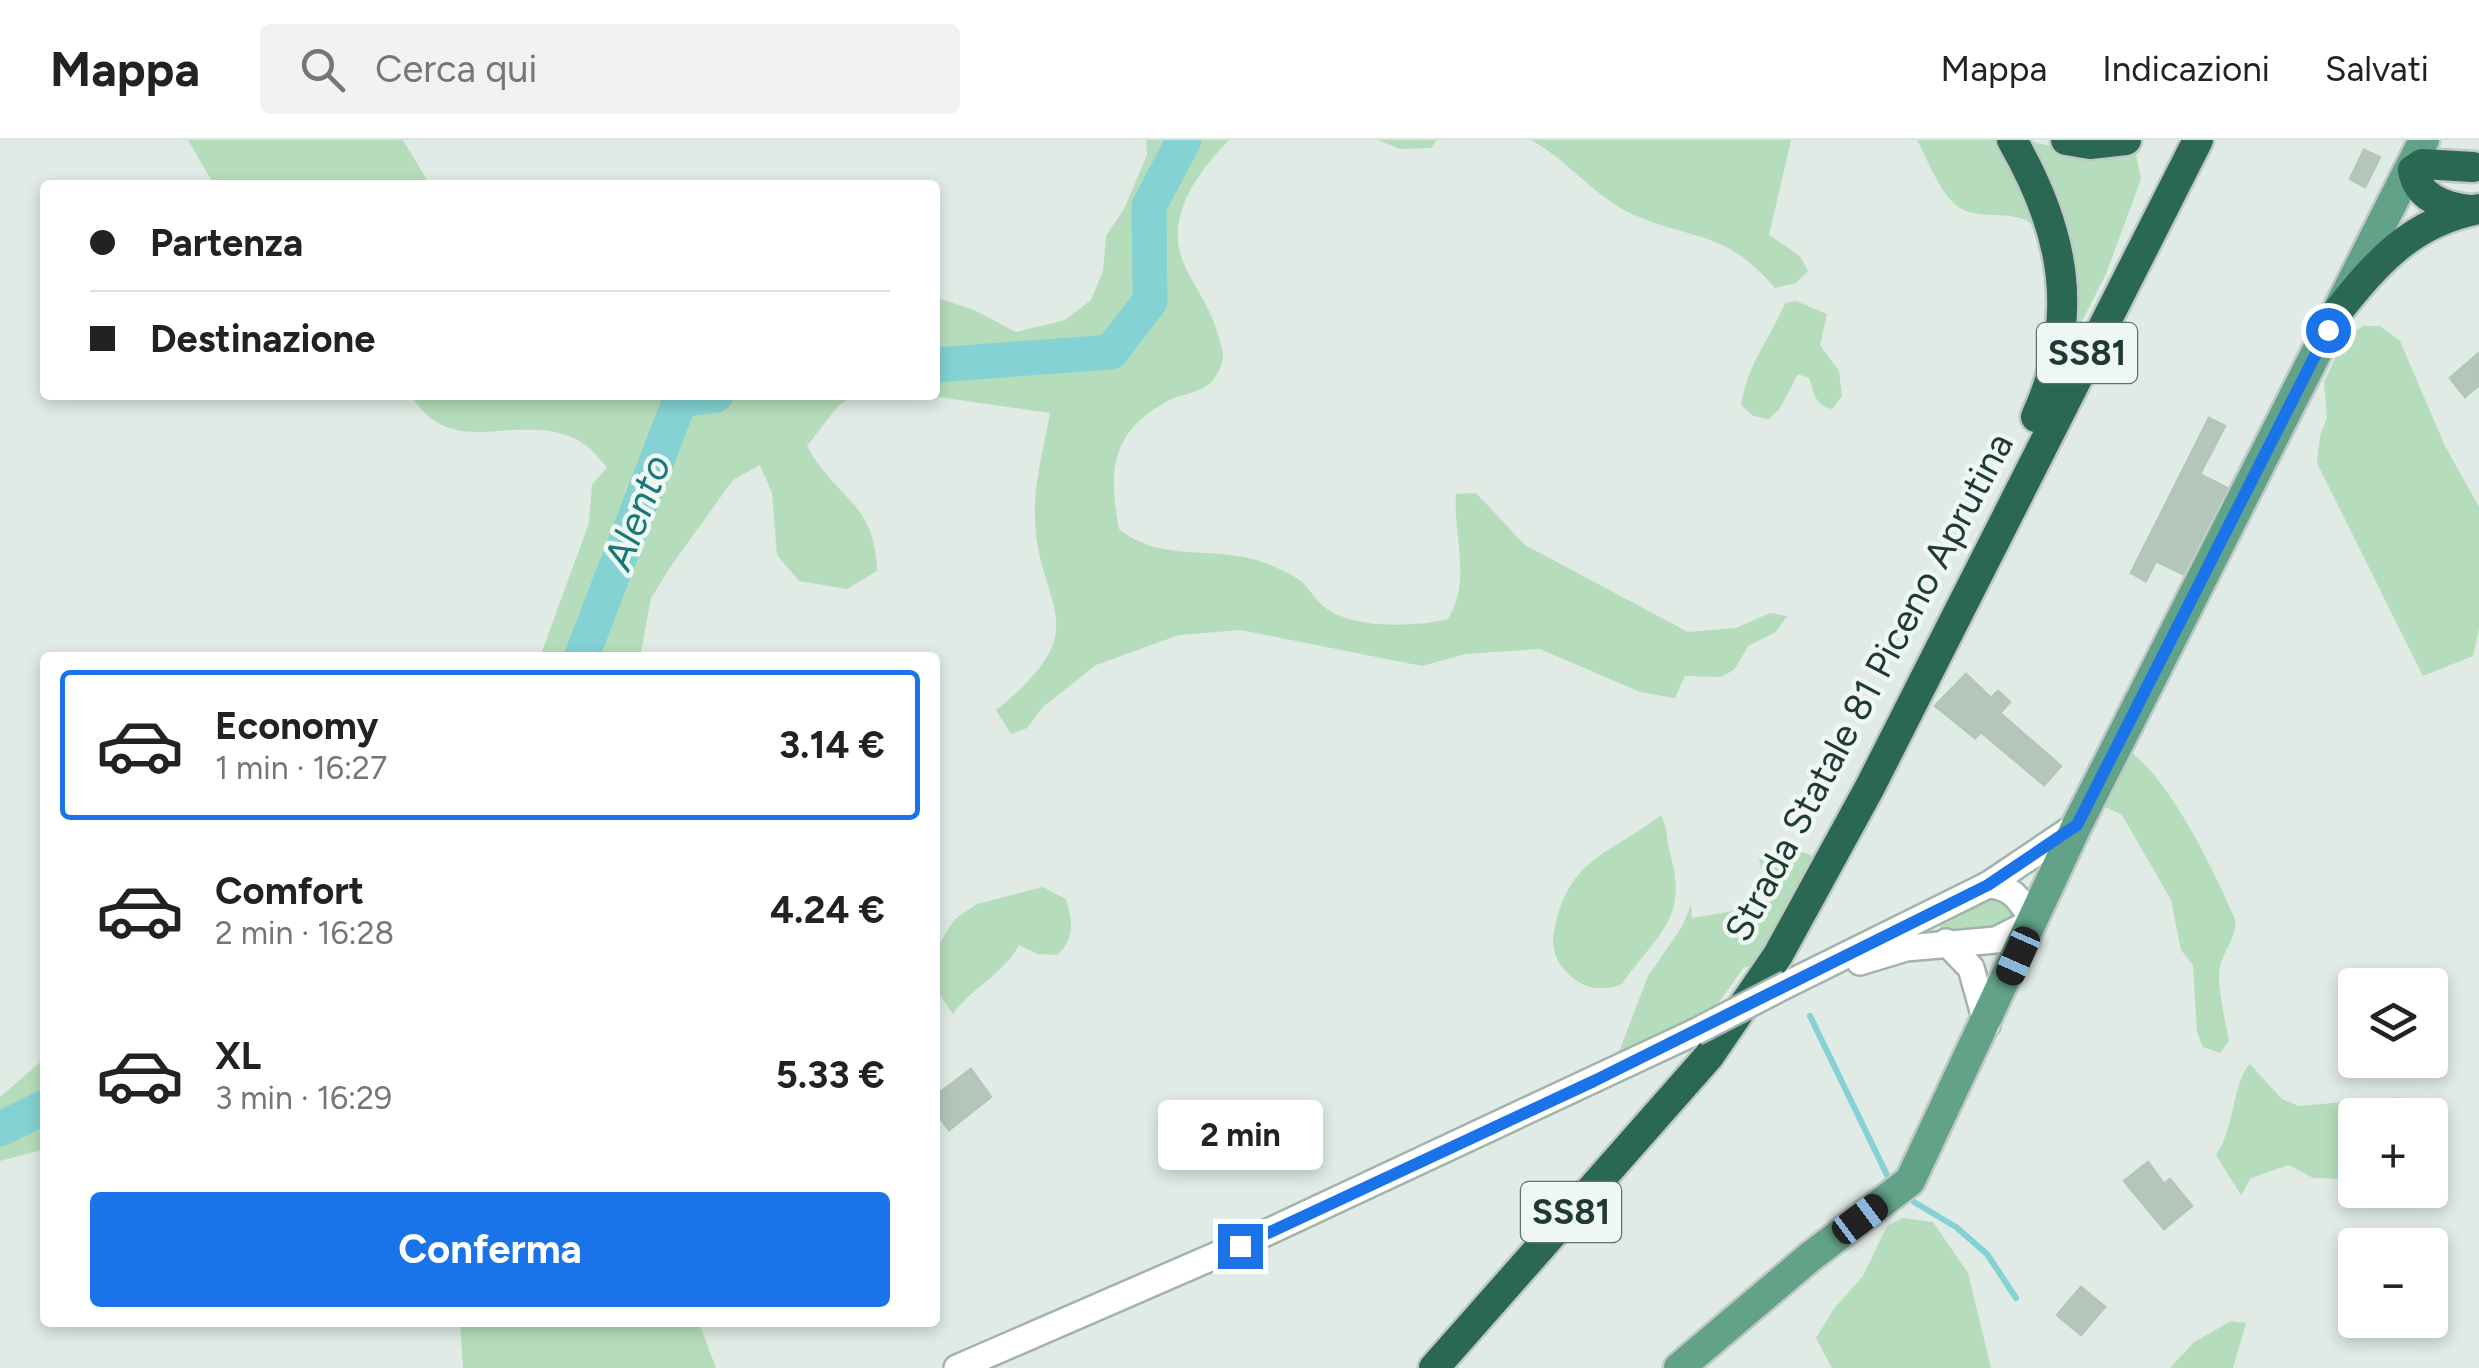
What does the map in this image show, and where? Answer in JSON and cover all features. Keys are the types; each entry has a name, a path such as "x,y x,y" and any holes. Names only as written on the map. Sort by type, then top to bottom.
{"highway":[{"path":"1979,568 1982,534 2046,396 2064,306 2056,233 2044,200 2012,140"},
{"path":"2066,140 2090,144 2126,140"},
{"name":"Strada Statale 81 Piceno Aprutina","path":"1434,1368 1709,1056 1778,955 1870,786 2198,140"},
{"path":"2449,140 2476,169"},
{"path":"2476,169 2422,164 2413,170 2417,187 2429,196 2452,208 2477,210"},
{"path":"2336,315 2376,263 2412,232 2477,210"}],"main road":[{"path":"1678,1368 1810,1257 1910,1182 2077,825 2413,170 2424,140"}],"street":[{"path":"957,1368 1240,1246 1695,1032 1988,885 2077,825"},
{"path":"1788,984 1906,948 1996,940 2034,921 2015,893 2004,886 1988,885"},
{"path":"1946,942 1971,968 1986,1025"}],"green space":[{"path":"188,140 403,140 427,180 211,180"},
{"path":"1146,140 1229,140 1189,192 1178,240 1185,266 1214,322 1223,359 1218,373 1206,386 1146,415 1123,442 1114,473 1119,529 1163,549 1266,563 1301,581 1320,603 1339,616 1370,623 1420,624 1448,619 1455,604 1460,573 1456,494 1476,493 1525,545 1688,632 1736,628 1770,613 1787,616 1776,632 1748,646 1734,670 1721,677 1685,676 1675,698 1640,692 1540,649 1465,654 1422,666 1241,630 1179,635 1096,665 1043,707 1027,728 1011,734 996,710 1029,680 1048,655 1056,634 1055,613 1037,539 1035,504 1050,413 940,397 940,299 974,310 1016,332 1065,320 1091,300 1103,271 1106,236 1124,209 1147,155"},
{"path":"1378,140 1437,140 1431,148 1400,149"},
{"path":"1531,140 1791,140 1769,235 1800,256 1808,271 1796,283 1775,288 1725,246 1619,207"},
{"path":"1917,140 1995,140 2046,237 2017,217 1978,214 1958,206 1943,190"},
{"path":"2026,140 2074,152 2135,149 2141,179 2106,274 2072,341"},
{"path":"1796,301 1827,314 1820,345 1839,371 1842,396 1832,409 1822,405 1809,378 1798,374 1779,410 1768,419 1753,416 1741,405 1749,376 1785,303"},
{"path":"2363,326 2380,326 2400,341 2445,446 2479,507 2479,629 2473,656 2423,676 2317,463 2327,418 2324,382 2344,338"},
{"path":"415,400 847,400 807,446 862,515 875,548 877,571 847,589 799,581 777,555 772,493 760,465 733,480 673,563 651,598 641,652 542,652 589,523 592,485 607,467 587,446 561,433 469,432 428,416"},
{"path":"2132,753 2177,807 2235,919 2219,974 2229,1041 2220,1053 2203,1047 2197,1032 2193,965 2181,950 2171,900 2122,815 2103,806"},
{"path":"1661,815 1675,875 1676,894 1667,924 1622,984 1609,988 1583,985 1561,965 1553,945 1563,900 1584,869"},
{"path":"1784,846 1811,855 1817,868 1762,964 1744,967 1703,1025 1612,1070 1648,976 1682,927 1691,905 1692,918 1733,911 1764,896 1768,888 1759,860"},
{"path":"1043,887 1066,899 1071,929 1058,955 1037,954 1019,945 1005,964 953,1014 940,995 940,942 955,919 977,904"},
{"path":"1986,893 2023,912 1990,937 1939,927"},
{"path":"40,1062 40,1150 0,1161 0,1097"},
{"path":"2250,1064 2282,1099 2299,1106 2338,1103 2338,1179 2313,1178 2289,1165 2251,1178 2241,1195 2216,1155 2227,1132 2244,1071"},
{"path":"1903,1218 1933,1222 1968,1273 1991,1368 1832,1368 1816,1338 1833,1310 1863,1276 1887,1226"},
{"path":"2231,1321 2246,1323 2233,1368 2170,1368 2194,1342"},
{"path":"460,1327 701,1327 716,1368 463,1368"}],"building":[{"path":"2364,150 2380,157 2365,187 2350,179"},
{"path":"2479,353 2479,385 2465,397 2450,378"},
{"path":"2209,418 2225,426 2200,474 2227,488 2183,574 2156,561 2146,581 2131,573"},
{"path":"1966,674 1991,698 1998,691 2010,702 2000,713 2061,766 2044,785 1981,732 1975,738 1935,706"},
{"path":"971,1069 991,1097 949,1130 940,1118 940,1092"},
{"path":"2148,1162 2164,1184 2170,1179 2192,1206 2164,1229 2124,1181"},
{"path":"2081,1287 2105,1307 2081,1335 2057,1315"}],"waterway":[{"name":"Alento","path":"940,365 1111,352 1150,301 1149,206 1184,140"},
{"name":"Alento","path":"583,652 680,400"},
{"path":"1810,1016 1887,1175"},
{"name":"Alento","path":"0,1129 40,1109"},
{"path":"1914,1202 1956,1227 1987,1254 2016,1298"}],"route":[{"path":"1240,1246 1594,1081 1988,885 2077,825 2328,330"}]}
